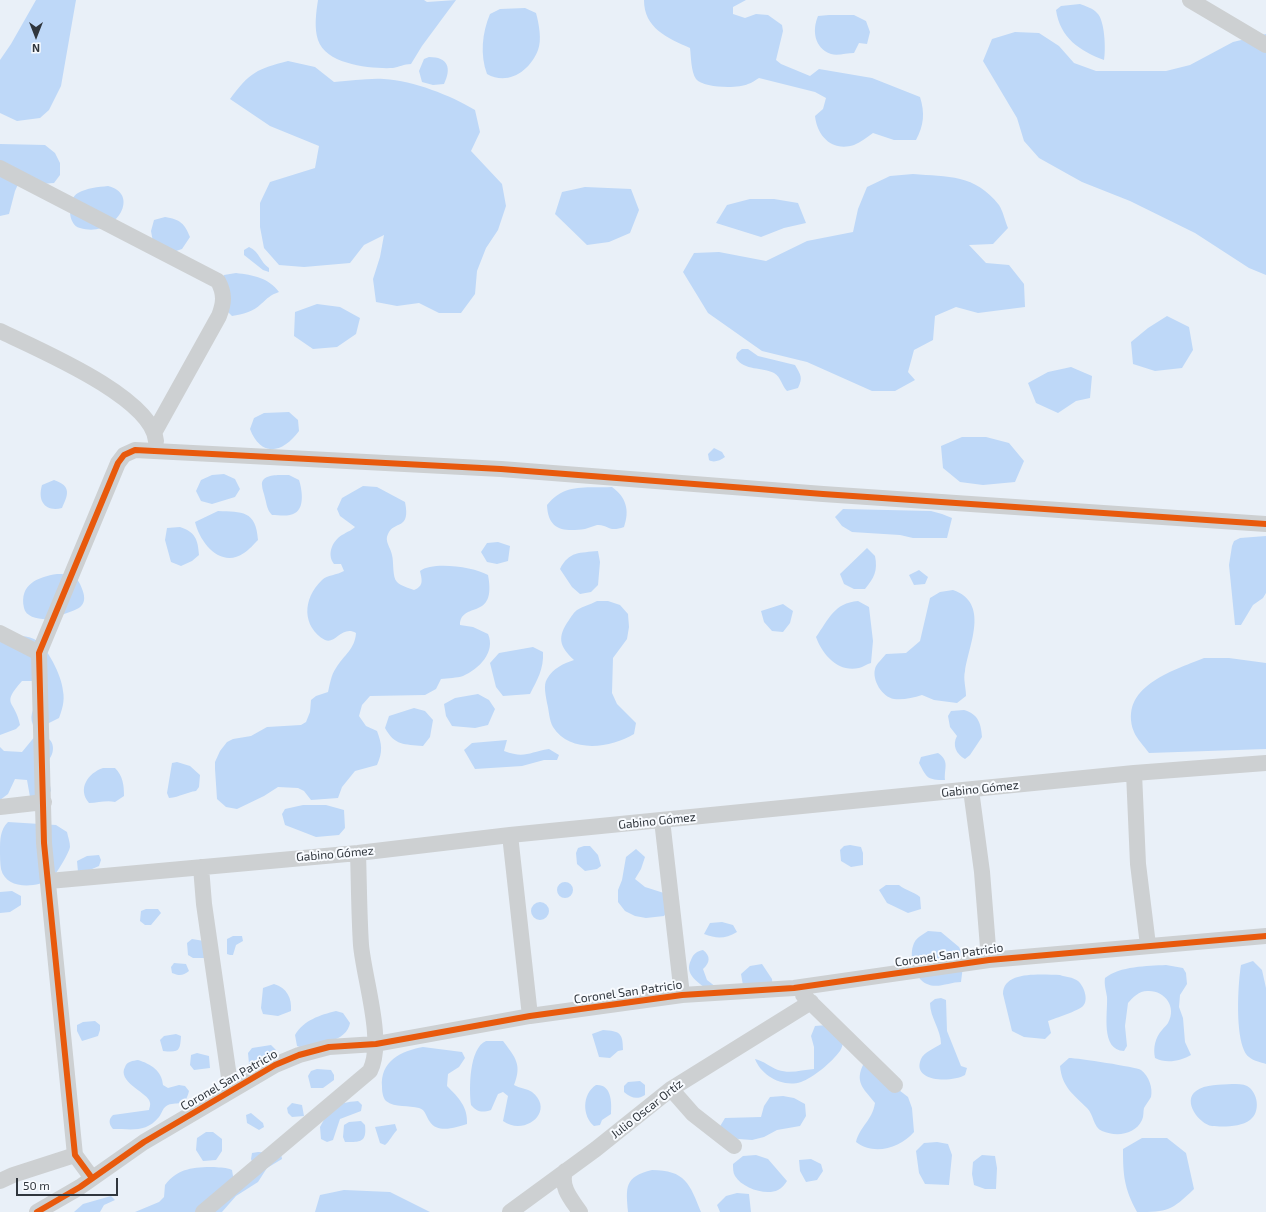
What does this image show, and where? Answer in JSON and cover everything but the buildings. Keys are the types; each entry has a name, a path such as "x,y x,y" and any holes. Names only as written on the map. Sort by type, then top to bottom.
{"street":[{"path":"1190,0 1266,45"},
{"path":"0,168 218,281 223,291 223,306 219,316 155,431"},
{"path":"0,331 101,381 125,398 155,431 158,452"},
{"path":"92,1178 75,1155 49,881 44,843 39,652 118,463 124,455 135,450 501,469 823,494 1266,524"},
{"path":"0,633 39,652"},
{"name":"Gabino Gómez","path":"49,881 358,853 510,835 1134,774 1266,763"},
{"path":"1134,774 1138,864 1148,945"},
{"path":"971,790 982,872 989,960"},
{"path":"0,807 44,802"},
{"path":"662,820 682,995"},
{"path":"510,835 530,1016"},
{"path":"204,1212 370,1071 374,1063 376,1044 361,946 358,853"},
{"path":"201,867 204,904 231,1092"},
{"name":"Coronel San Patricio","path":"37,1212 92,1178 144,1142 231,1092 274,1065 300,1054 328,1047 376,1044 530,1016 682,995 794,988 989,960 1148,945 1266,936"},
{"path":"794,988 811,1002 895,1085"},
{"name":"Julio Oscar Ortíz","path":"510,1212 596,1149 671,1088 811,1002"},
{"path":"671,1088 693,1114 734,1146"},
{"path":"0,1181 13,1175 75,1155"},
{"path":"565,1171 563,1179 568,1196 580,1212"}],"shaded area":[{"path":"36,0 76,0 61,86 49,110 40,118 17,121 0,113 0,60 11,44"},
{"path":"318,0 424,0 427,2 456,0 422,46 411,64 393,68 374,68 351,64 340,60 330,55 323,48 318,40 316,31"},
{"path":"644,0 746,0 733,7 733,14 745,18 756,14 768,15 782,25 783,31 776,60 781,64 810,76 819,69 872,78 920,97 923,108 923,119 921,129 916,140 894,140 873,133 854,145 846,147 839,146 827,141 819,130 815,116 823,109 826,98 815,92 759,78 749,84 737,87 713,86 700,82 694,76 690,48 665,36 652,25 645,10"},
{"path":"1080,4 1089,7 1100,17 1104,35 1104,60 1079,48 1072,42 1058,20 1056,10 1061,6"},
{"path":"525,8 536,13 540,32 540,42 534,58 524,70 510,77 495,77 487,74 483,59 483,44 485,29 490,14 500,9"},
{"path":"854,15 866,21 870,32 867,44 859,43 854,53 839,55 833,55 821,48 815,33 816,21 818,16"},
{"path":"1015,32 1039,33 1059,46 1074,63 1096,71 1166,71 1190,65 1233,42 1266,34 1266,275 1249,268 1195,233 1130,201 1082,182 1039,158 1024,141 1017,118 983,61 992,39"},
{"path":"429,57 440,59 447,64 448,73 444,84 433,85 422,82 419,71 424,59"},
{"path":"288,61 315,67 334,82 384,79 419,86 443,94 475,110 480,132 471,151 502,184 506,206 498,230 486,248 477,271 475,294 461,313 439,313 419,303 397,306 376,302 373,279 380,257 384,235 364,245 350,263 304,267 279,265 264,248 260,227 260,203 270,182 315,168 319,146 270,126 230,99 249,77 261,69"},
{"path":"0,144 45,145 55,153 60,163 60,175 54,183 41,184 20,180 15,191 9,214 0,216"},
{"path":"913,174 949,177 970,182 990,195 999,205 1008,228 993,244 969,245 986,263 1009,265 1024,284 1025,307 978,313 956,307 935,316 933,340 914,350 908,372 915,380 895,391 872,391 807,362 762,351 708,313 683,272 694,253 719,252 766,261 807,241 853,232 858,209 867,187 890,176"},
{"path":"108,186 118,191 123,197 123,206 120,214 113,222 104,227 93,230 76,226 70,212 70,206 74,196 85,190"},
{"path":"585,187 631,189 639,210 630,233 609,242 587,245 555,214 562,192"},
{"path":"750,199 774,199 798,203 806,223 784,228 761,237 716,223 727,205"},
{"path":"165,217 175,219 184,225 190,237 182,249 170,253 153,242 151,231 154,220"},
{"path":"249,247 256,252 269,268 269,272 263,270 244,255 244,250"},
{"path":"236,273 254,276 265,280 279,292 251,311 232,316 224,308 222,286 224,275"},
{"path":"317,304 340,307 360,318 356,334 337,347 313,349 294,336 295,312"},
{"path":"1167,316 1189,327 1193,350 1182,368 1155,371 1133,364 1131,342 1148,328"},
{"path":"742,349 748,349 758,356 795,365 801,376 798,388 787,391 774,373 749,367 739,362 736,358 737,353"},
{"path":"1071,367 1092,376 1090,398 1076,401 1058,413 1036,403 1028,383 1048,372"},
{"path":"289,412 298,420 299,431 293,438 279,448 266,448 260,445 250,429 254,418 264,413"},
{"path":"962,437 986,437 1009,443 1024,461 1015,482 983,485 960,482 943,468 941,446"},
{"path":"714,448 722,452 725,457 717,461 709,460 708,454"},
{"path":"224,474 235,479 240,489 235,497 212,504 201,501 196,491 201,480 212,475"},
{"path":"289,475 299,480 302,493 300,507 298,511 293,514 272,515 269,511 262,488 263,481 265,478 272,476"},
{"path":"54,480 64,485 67,491 66,499 62,508 56,509 47,507 42,501 42,485"},
{"path":"363,486 377,487 405,502 406,517 404,521 394,527 387,537 387,542 393,558 394,577 397,582 414,590 421,585 422,580 420,571 434,566 454,566 482,572 488,575 488,599 483,605 466,613 462,618 460,625 473,627 488,634 490,647 488,653 480,664 469,673 461,677 441,679 436,689 425,695 370,696 362,705 359,716 366,726 377,731 381,748 379,760 377,765 355,771 342,787 338,798 311,800 304,791 298,788 278,787 264,796 237,809 226,807 217,799 215,762 220,751 227,742 233,739 251,736 267,727 301,725 306,722 310,712 311,700 316,696 328,692 334,671 354,643 356,633 351,631 347,631 332,640 325,640 312,628 307,612 311,596 315,588 322,580 344,571 341,564 334,564 332,560 332,547 340,536 355,527 340,516 337,509 342,498"},
{"path":"584,487 612,487 621,495 626,504 627,515 624,527 619,529 611,529 597,525 585,529 570,530 558,528 550,520 547,505 561,493"},
{"path":"843,509 931,511 952,518 947,538 913,538 900,535 852,532 842,526 835,517"},
{"path":"218,511 241,513 251,518 257,530 258,540 250,549 235,557 227,558 220,556 207,545 195,522"},
{"path":"180,527 189,531 195,537 197,540 199,555 192,561 181,566 171,562 165,540 167,528"},
{"path":"1266,536 1266,593 1263,598 1253,605 1241,625 1235,625 1229,565 1232,546 1234,541 1240,538"},
{"path":"498,542 510,546 508,561 497,564 487,562 481,552 487,543"},
{"path":"867,548 875,556 876,570 865,589 854,589 844,584 840,574"},
{"path":"598,551 600,562 598,585 591,592 580,594 572,587 560,569 563,563 571,556 580,553"},
{"path":"919,570 928,577 925,584 914,585 909,575"},
{"path":"57,574 74,576 76,578 83,590 84,600 81,607 52,619 42,619 28,615 24,608 23,600 27,587 43,577"},
{"path":"953,590 964,596 971,604 974,614 973,637 964,674 966,696 957,703 934,700 922,695 904,699 890,698 882,692 875,678 874,673 877,665 886,654 906,653 920,641 930,598 940,592"},
{"path":"597,601 608,601 620,605 628,614 629,627 627,639 613,658 612,693 617,704 636,723 634,734 625,739 614,743 591,746 580,745 560,736 553,727 550,718 545,687 549,675 555,669 574,660 565,650 561,641 561,636 565,626 576,611"},
{"path":"858,601 869,607 873,641 871,663 859,668 844,668 832,661 827,656 822,650 816,637 833,613 843,605"},
{"path":"783,604 793,611 790,623 783,632 772,631 764,622 761,611"},
{"path":"0,636 30,637 44,648 57,670 62,685 64,695 59,718 43,726 33,725 31,717 32,713 41,694 33,681 22,681 15,689 10,699 20,725 16,729 0,735"},
{"path":"533,647 543,652 543,658 540,674 530,694 503,696 496,687 490,663 499,653"},
{"path":"1204,658 1229,658 1266,663 1266,749 1149,753 1137,737 1134,732 1131,716 1134,703 1141,692 1151,683 1164,675"},
{"path":"478,694 489,700 495,709 488,725 475,728 452,726 446,716 444,704 455,698"},
{"path":"414,708 425,711 433,720 430,737 423,746 405,744 396,741 385,728 389,716"},
{"path":"964,710 973,714 980,723 982,737 970,755 965,759 957,752 955,743 957,736 950,727 948,716 951,711"},
{"path":"36,735 49,739 53,748 52,755 46,762 51,791 46,796 30,797 27,780 15,779 8,794 0,800 0,747 4,751 22,752"},
{"path":"507,740 504,751 522,755 549,749 559,755 557,760 544,760 522,766 475,769 464,750 472,743"},
{"path":"938,753 944,759 946,765 945,780 931,779 926,775 919,763 921,757"},
{"path":"177,762 190,766 200,775 199,787 196,791 169,798 167,793 172,763"},
{"path":"103,768 115,768 118,771 124,788 124,796 115,802 108,801 89,803 84,792 86,782 93,774"},
{"path":"303,805 326,805 344,810 345,828 339,835 316,837 285,825 282,814 285,809"},
{"path":"8,822 56,825 67,832 70,845 69,850 59,869 51,879 38,884 22,885 9,881 4,876 1,869 0,843 2,832"},
{"path":"850,845 861,847 863,853 863,865 851,867 841,861 840,850 844,846"},
{"path":"590,846 598,855 601,866 597,869 585,871 577,864 576,853 578,848"},
{"path":"636,849 645,857 641,869 635,879 645,887 667,894 671,905 664,916 646,918 635,916 625,911 618,902 618,890 622,880 626,857"},
{"path":"99,855 101,860 99,866 83,873 78,872 77,861 87,856"},
{"path":"565,882 571,884 573,890 571,896 565,898 559,896 557,890 559,884"},
{"path":"886,885 899,885 920,897 921,909 908,913 887,903 879,890"},
{"path":"12,891 21,896 21,905 10,912 0,913 0,892"},
{"path":"540,902 546,905 549,911 546,917 540,920 534,917 531,911 534,905"},
{"path":"146,909 158,909 161,913 151,925 145,925 140,921 141,911"},
{"path":"722,922 733,925 737,932 721,938 704,934 710,923"},
{"path":"928,931 941,932 959,947 964,958 961,982 935,986 927,984 919,978 914,968 912,951 915,941"},
{"path":"233,936 242,936 243,941 236,945 233,955 230,955 227,954 227,939"},
{"path":"192,939 204,941 204,958 193,958 188,955 187,943"},
{"path":"703,950 706,952 709,960 703,969 707,980 716,987 706,989 692,977 690,973 689,965 693,956 699,951"},
{"path":"1253,961 1262,970 1266,988 1266,1064 1249,1057 1244,1050 1239,1027 1238,999 1241,965"},
{"path":"174,963 186,964 189,971 181,975 172,973 171,967"},
{"path":"762,964 772,979 773,991 764,998 752,998 744,991 741,974 750,966"},
{"path":"1166,965 1183,968 1186,973 1187,984 1180,995 1179,1007 1183,1018 1185,1042 1191,1055 1183,1059 1173,1061 1164,1061 1155,1058 1154,1047 1156,1040 1168,1023 1171,1011 1168,1001 1164,997 1155,992 1149,991 1134,996 1128,1003 1125,1026 1127,1046 1124,1051 1116,1049 1108,1038 1105,978 1118,971 1126,969 1142,966"},
{"path":"1034,975 1060,975 1074,979 1080,983 1086,997 1083,1006 1048,1021 1051,1033 1045,1039 1024,1037 1012,1031 1003,994 1005,986 1017,977"},
{"path":"274,984 282,988 288,994 291,1002 291,1011 278,1016 263,1014 261,1008 263,988"},
{"path":"941,998 946,1000 947,1031 961,1066 967,1068 965,1075 959,1078 942,1080 927,1076 919,1067 922,1057 930,1050 941,1044 941,1039 930,1008 930,1003 935,999"},
{"path":"336,1011 343,1013 350,1023 348,1029 343,1034 331,1041 302,1048 297,1046 295,1035 303,1025 318,1016"},
{"path":"95,1021 100,1025 98,1036 82,1041 77,1031 77,1025 83,1022"},
{"path":"827,1025 844,1040 842,1046 840,1051 832,1060 806,1080 794,1083 780,1082 767,1075 758,1065 755,1059 782,1071 792,1072 814,1069 814,1047 811,1036 815,1026"},
{"path":"603,1030 617,1032 621,1036 622,1040 623,1050 618,1051 610,1058 599,1057 592,1034"},
{"path":"176,1034 181,1036 178,1050 163,1051 160,1040 164,1036"},
{"path":"486,1041 503,1041 516,1062 517,1072 514,1085 532,1092 539,1099 541,1107 539,1114 535,1120 528,1124 520,1126 512,1125 503,1121 508,1096 503,1092 498,1094 491,1110 480,1111 471,1105 470,1080 473,1060 480,1045"},
{"path":"271,1045 276,1050 276,1056 264,1069 253,1068 249,1064 248,1053 252,1048"},
{"path":"423,1047 462,1052 465,1058 459,1067 448,1074 447,1086 462,1103 466,1113 467,1124 448,1129 438,1128 433,1126 425,1112 421,1109 394,1105 386,1101 384,1098 382,1091 382,1078 384,1070 388,1064 407,1051"},
{"path":"197,1053 209,1056 210,1068 194,1070 190,1065 191,1055"},
{"path":"1069,1058 1129,1067 1141,1070 1146,1075 1150,1082 1151,1097 1144,1108 1143,1118 1135,1129 1130,1132 1113,1134 1102,1131 1097,1127 1087,1108 1069,1090 1063,1079 1060,1066"},
{"path":"138,1060 155,1069 162,1080 163,1085 168,1088 179,1085 185,1086 189,1091 186,1100 181,1103 166,1106 154,1122 144,1128 113,1129 110,1119 113,1115 149,1110 149,1100 132,1086 125,1077 124,1072 127,1064"},
{"path":"864,1063 908,1097 912,1108 914,1132 908,1138 894,1146 871,1149 856,1142 871,1114 875,1103 861,1084 860,1075"},
{"path":"317,1069 331,1070 334,1075 334,1080 323,1088 311,1088 308,1076 311,1071"},
{"path":"640,1081 645,1085 645,1095 634,1098 624,1092 624,1086 628,1082"},
{"path":"1232,1084 1247,1086 1256,1097 1256,1112 1250,1120 1242,1124 1232,1126 1212,1126 1202,1121 1191,1106 1192,1095 1204,1087"},
{"path":"596,1085 601,1085 608,1090 611,1099 611,1114 602,1120 600,1125 594,1126 587,1117 585,1105 588,1094"},
{"path":"783,1096 794,1098 805,1104 806,1116 800,1126 777,1130 764,1137 752,1140 726,1138 719,1128 725,1118 761,1117 764,1106 770,1097"},
{"path":"358,1101 362,1105 361,1111 340,1119 333,1140 327,1142 321,1139 320,1127 334,1107 344,1103"},
{"path":"292,1103 302,1105 304,1116 292,1117 288,1113 287,1108"},
{"path":"251,1113 263,1123 264,1127 259,1130 247,1123 246,1115"},
{"path":"361,1121 365,1125 364,1138 355,1142 345,1142 343,1137 344,1125 349,1122"},
{"path":"395,1124 397,1130 388,1142 385,1145 380,1143 375,1127"},
{"path":"206,1132 213,1132 222,1139 222,1151 216,1160 203,1161 196,1150 197,1138"},
{"path":"1142,1138 1167,1138 1186,1153 1194,1189 1180,1202 1163,1211 1137,1212 1129,1196 1124,1174 1123,1149"},
{"path":"937,1142 948,1144 952,1155 949,1185 925,1184 919,1173 916,1151 924,1143"},
{"path":"252,1153 281,1153 282,1159 267,1168 258,1182 236,1196 222,1212 135,1212 159,1202 164,1197 165,1185 170,1179 181,1172 193,1168 228,1168 232,1170 234,1182 253,1164 251,1159"},
{"path":"756,1155 768,1159 787,1181 783,1186 773,1192 767,1192 755,1190 738,1180 733,1172 733,1164 743,1156"},
{"path":"982,1155 995,1156 997,1168 996,1189 985,1189 974,1185 972,1174 973,1162"},
{"path":"811,1159 821,1164 823,1171 817,1180 806,1182 800,1171 799,1160"},
{"path":"652,1170 672,1173 685,1180 701,1212 628,1212 627,1190 629,1184 636,1176"},
{"path":"344,1190 390,1192 430,1212 315,1212 320,1195"},
{"path":"737,1193 749,1194 751,1212 720,1212 717,1205 726,1196"},
{"path":"111,1196 115,1200 104,1205 100,1212 74,1212 83,1204"}],"cycle path":[{"path":"92,1178 75,1155 44,843 39,653 118,463 124,455 135,450 501,469 823,494 1266,524"},
{"path":"37,1212 80,1187 144,1142 275,1065 299,1055 329,1047 376,1044 530,1016 682,995 794,988 989,960 1266,936"}]}
